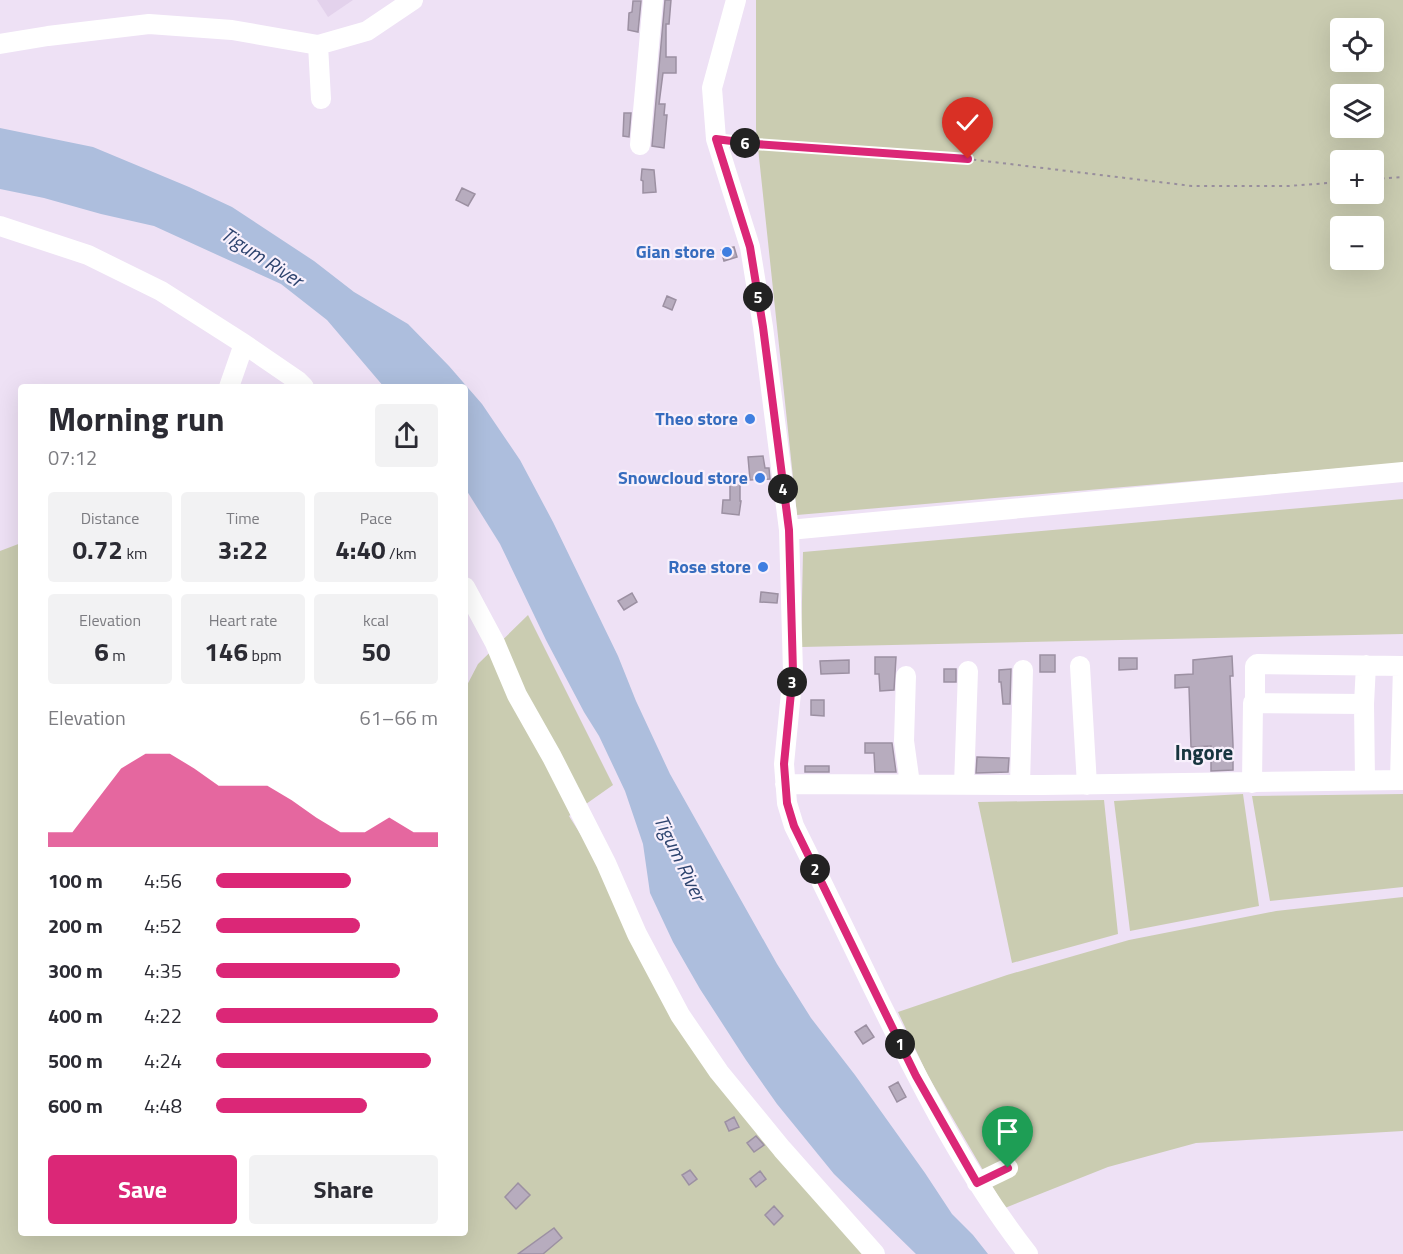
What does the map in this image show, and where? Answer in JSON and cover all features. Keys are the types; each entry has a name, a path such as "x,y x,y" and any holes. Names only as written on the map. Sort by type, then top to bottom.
{"street":[{"path":"0,44 149,24 232,30 318,45 367,31 413,0"},
{"path":"640,145 653,0"},
{"path":"736,0 712,88 716,139 750,247 763,327 789,530 793,672 784,764 787,803 794,826 916,1076 977,1183 1004,1224 1028,1254"},
{"path":"318,45 321,99"},
{"path":"0,226 88,255 161,291 301,384"},
{"path":"230,384 244,344"},
{"path":"789,530 1403,472"},
{"path":"468,593 495,644 517,695 600,852 638,934 680,1015 718,1072 782,1149 875,1254"},
{"path":"785,784 1087,785 1252,783 1401,780 1403,666 1256,664 1255,702 1252,706 1252,783"},
{"path":"1365,780 1366,665"},
{"path":"1080,666 1087,785"},
{"path":"1020,784 1023,670"},
{"path":"964,785 968,671"},
{"path":"906,676 904,741 910,784"},
{"path":"1255,702 1364,704"},
{"path":"977,1183 1008,1168"}],"path":[{"path":"716,139 755,144 968,159 1192,186 1289,186 1330,183"},
{"path":"1384,178 1403,177"}],"shaded area":[{"path":"317,0 353,0 328,17"}],"green space":[{"path":"756,0 1403,0 1403,463 797,515 756,129"},
{"path":"1403,499 1403,634 801,647 803,552"},
{"path":"18,544 18,1236 468,1236 468,683 478,664 528,615 613,785 569,816 600,865 674,1017 865,1254 0,1254 0,551"},
{"path":"1243,794 1259,906 1130,931 1114,801"},
{"path":"1403,794 1403,887 1270,901 1252,796"},
{"path":"1104,800 1118,934 1012,963 978,802"},
{"path":"1403,897 1403,1131 1196,1143 1108,1167 1005,1208 927,1074 898,1012 1007,975 1129,940 1276,911"}],"water":[{"name":"Tigum River","path":"0,128 93,147 189,187 232,207 314,261 354,292 408,324 465,384 381,384 327,320 281,284 154,226 0,189"},
{"name":"Tigum River","path":"468,388 482,404 520,460 618,656 670,774 777,964 811,1018 855,1075 952,1214 988,1254 916,1254 834,1174 777,1104 746,1060 673,942 650,893 643,844 625,791 599,736 546,640 500,544 468,493"}],"building":[{"path":"665,0 671,0 669,24 666,24 666,57 676,57 676,73 663,73 659,104 665,104 664,115 667,115 664,148 652,146"},
{"path":"633,1 641,1 638,32 628,30 629,13 632,12"},
{"path":"624,113 631,113 629,137 623,136"},
{"path":"642,169 654,170 656,192 643,193"},
{"path":"462,188 475,194 468,206 456,200"},
{"path":"734,247 737,257 724,261 721,250"},
{"path":"667,296 676,300 672,310 663,306"},
{"path":"763,456 765,468 769,468 770,479 750,480 748,457"},
{"path":"730,479 740,479 739,515 722,513 723,500 730,500"},
{"path":"761,592 778,594 777,603 760,602"},
{"path":"632,593 637,602 624,610 618,601"},
{"path":"1040,655 1055,655 1055,672 1040,672"},
{"path":"1232,656 1233,676 1230,676 1233,770 1211,771 1211,746 1191,747 1189,687 1175,688 1175,675 1193,674 1193,660"},
{"path":"875,657 896,657 894,690 880,691 879,674 875,674"},
{"path":"1119,658 1137,658 1137,669 1119,670"},
{"path":"849,660 849,673 821,674 820,661"},
{"path":"944,669 956,669 956,682 944,682"},
{"path":"1011,669 1010,704 1003,704 999,670"},
{"path":"811,700 824,700 824,716 811,715"},
{"path":"865,743 892,743 896,772 875,772 874,753 865,753"},
{"path":"977,757 1009,758 1008,772 976,773"},
{"path":"805,766 829,766 829,772 805,772"},
{"path":"866,1025 874,1037 863,1044 855,1032"},
{"path":"898,1082 906,1097 897,1102 889,1087"},
{"path":"734,1117 739,1127 729,1131 725,1122"},
{"path":"756,1136 764,1145 754,1152 747,1143"},
{"path":"690,1170 697,1179 689,1185 682,1175"},
{"path":"760,1171 766,1179 756,1187 750,1179"},
{"path":"518,1183 530,1195 516,1209 505,1197"},
{"path":"774,1206 783,1216 774,1225 765,1215"},
{"path":"554,1228 562,1238 543,1254 518,1254"}],"place":[{"name":"Gian store","path":"727,252"},
{"name":"Theo store","path":"750,419"},
{"name":"Snowcloud store","path":"760,478"},
{"name":"Rose store","path":"763,567"}],"district":[{"name":"Ingore","path":"1204,753"}],"route":[{"path":"968,159 755,144 716,139 750,247 763,327 789,530 793,672 784,764 787,803 794,826 916,1076 977,1183 1008,1168"}]}
